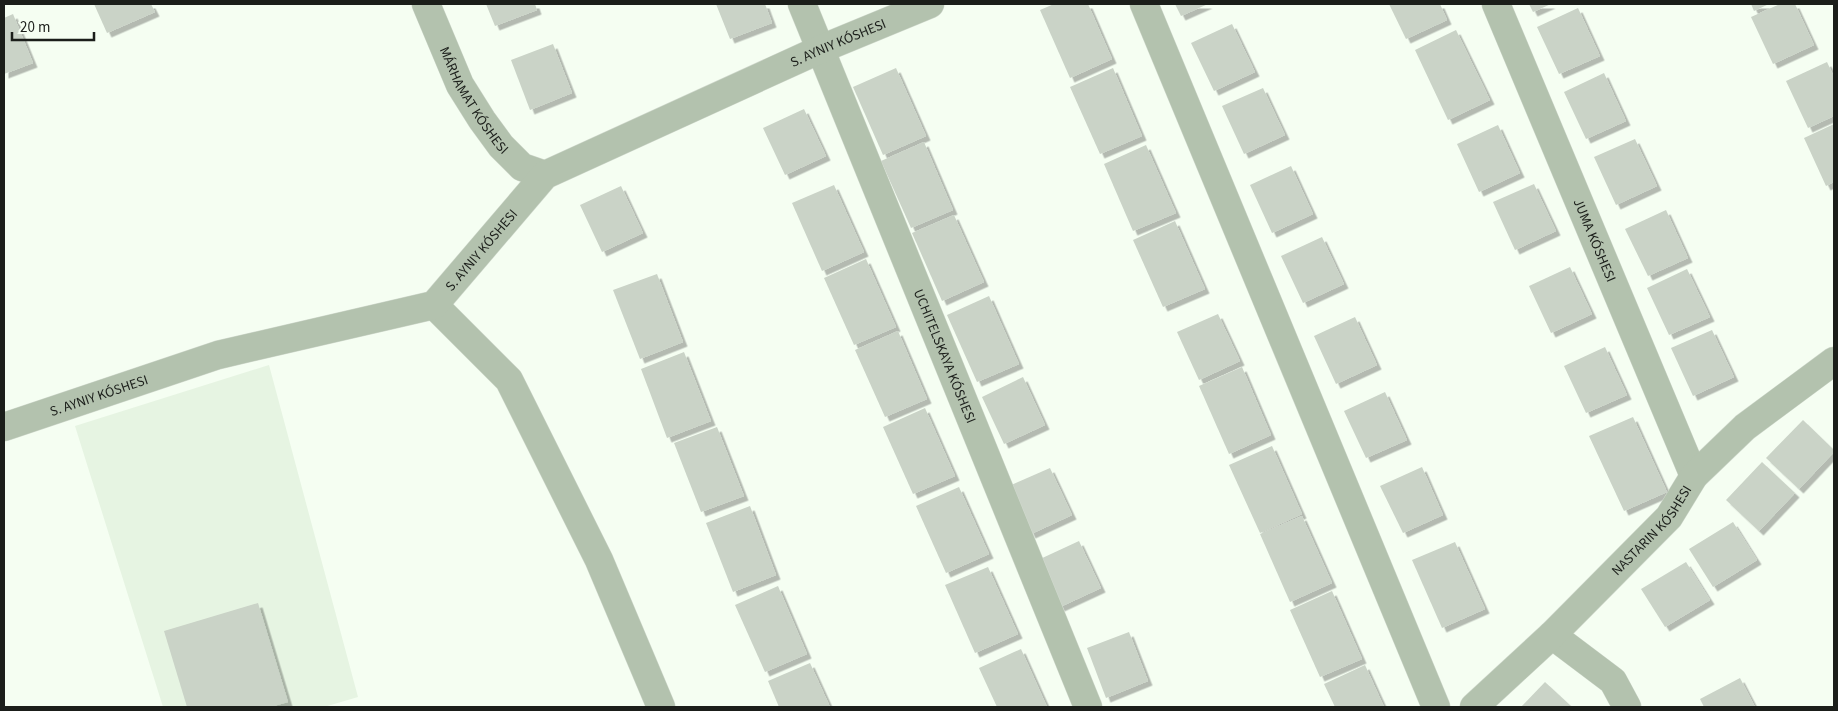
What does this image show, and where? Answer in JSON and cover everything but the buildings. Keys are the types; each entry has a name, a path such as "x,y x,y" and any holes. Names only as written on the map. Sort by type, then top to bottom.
{"street":[{"name":"MÁRHAMAT KÓSHESI","path":"426,4 460,85 482,120 501,146 522,167 545,175"},
{"name":"UCHITELSKAYA KÓSHESI","path":"802,4 1088,707"},
{"name":"S. AYNIY KÓSHESI","path":"4,427 218,355 434,305 545,175 821,49 930,4"},
{"path":"1144,4 1436,707"},
{"name":"JUMA KÓSHESI","path":"1496,4 1694,476"},
{"path":"434,305 509,380 600,560 661,707"},
{"name":"NASTARIN KÓSHESI","path":"1474,707 1552,635 1669,517 1694,476 1745,427 1833,364"},
{"path":"1552,635 1613,682 1628,707"}],"shaded area":[{"path":"269,365 358,697 324,707 163,707 75,426"}]}
